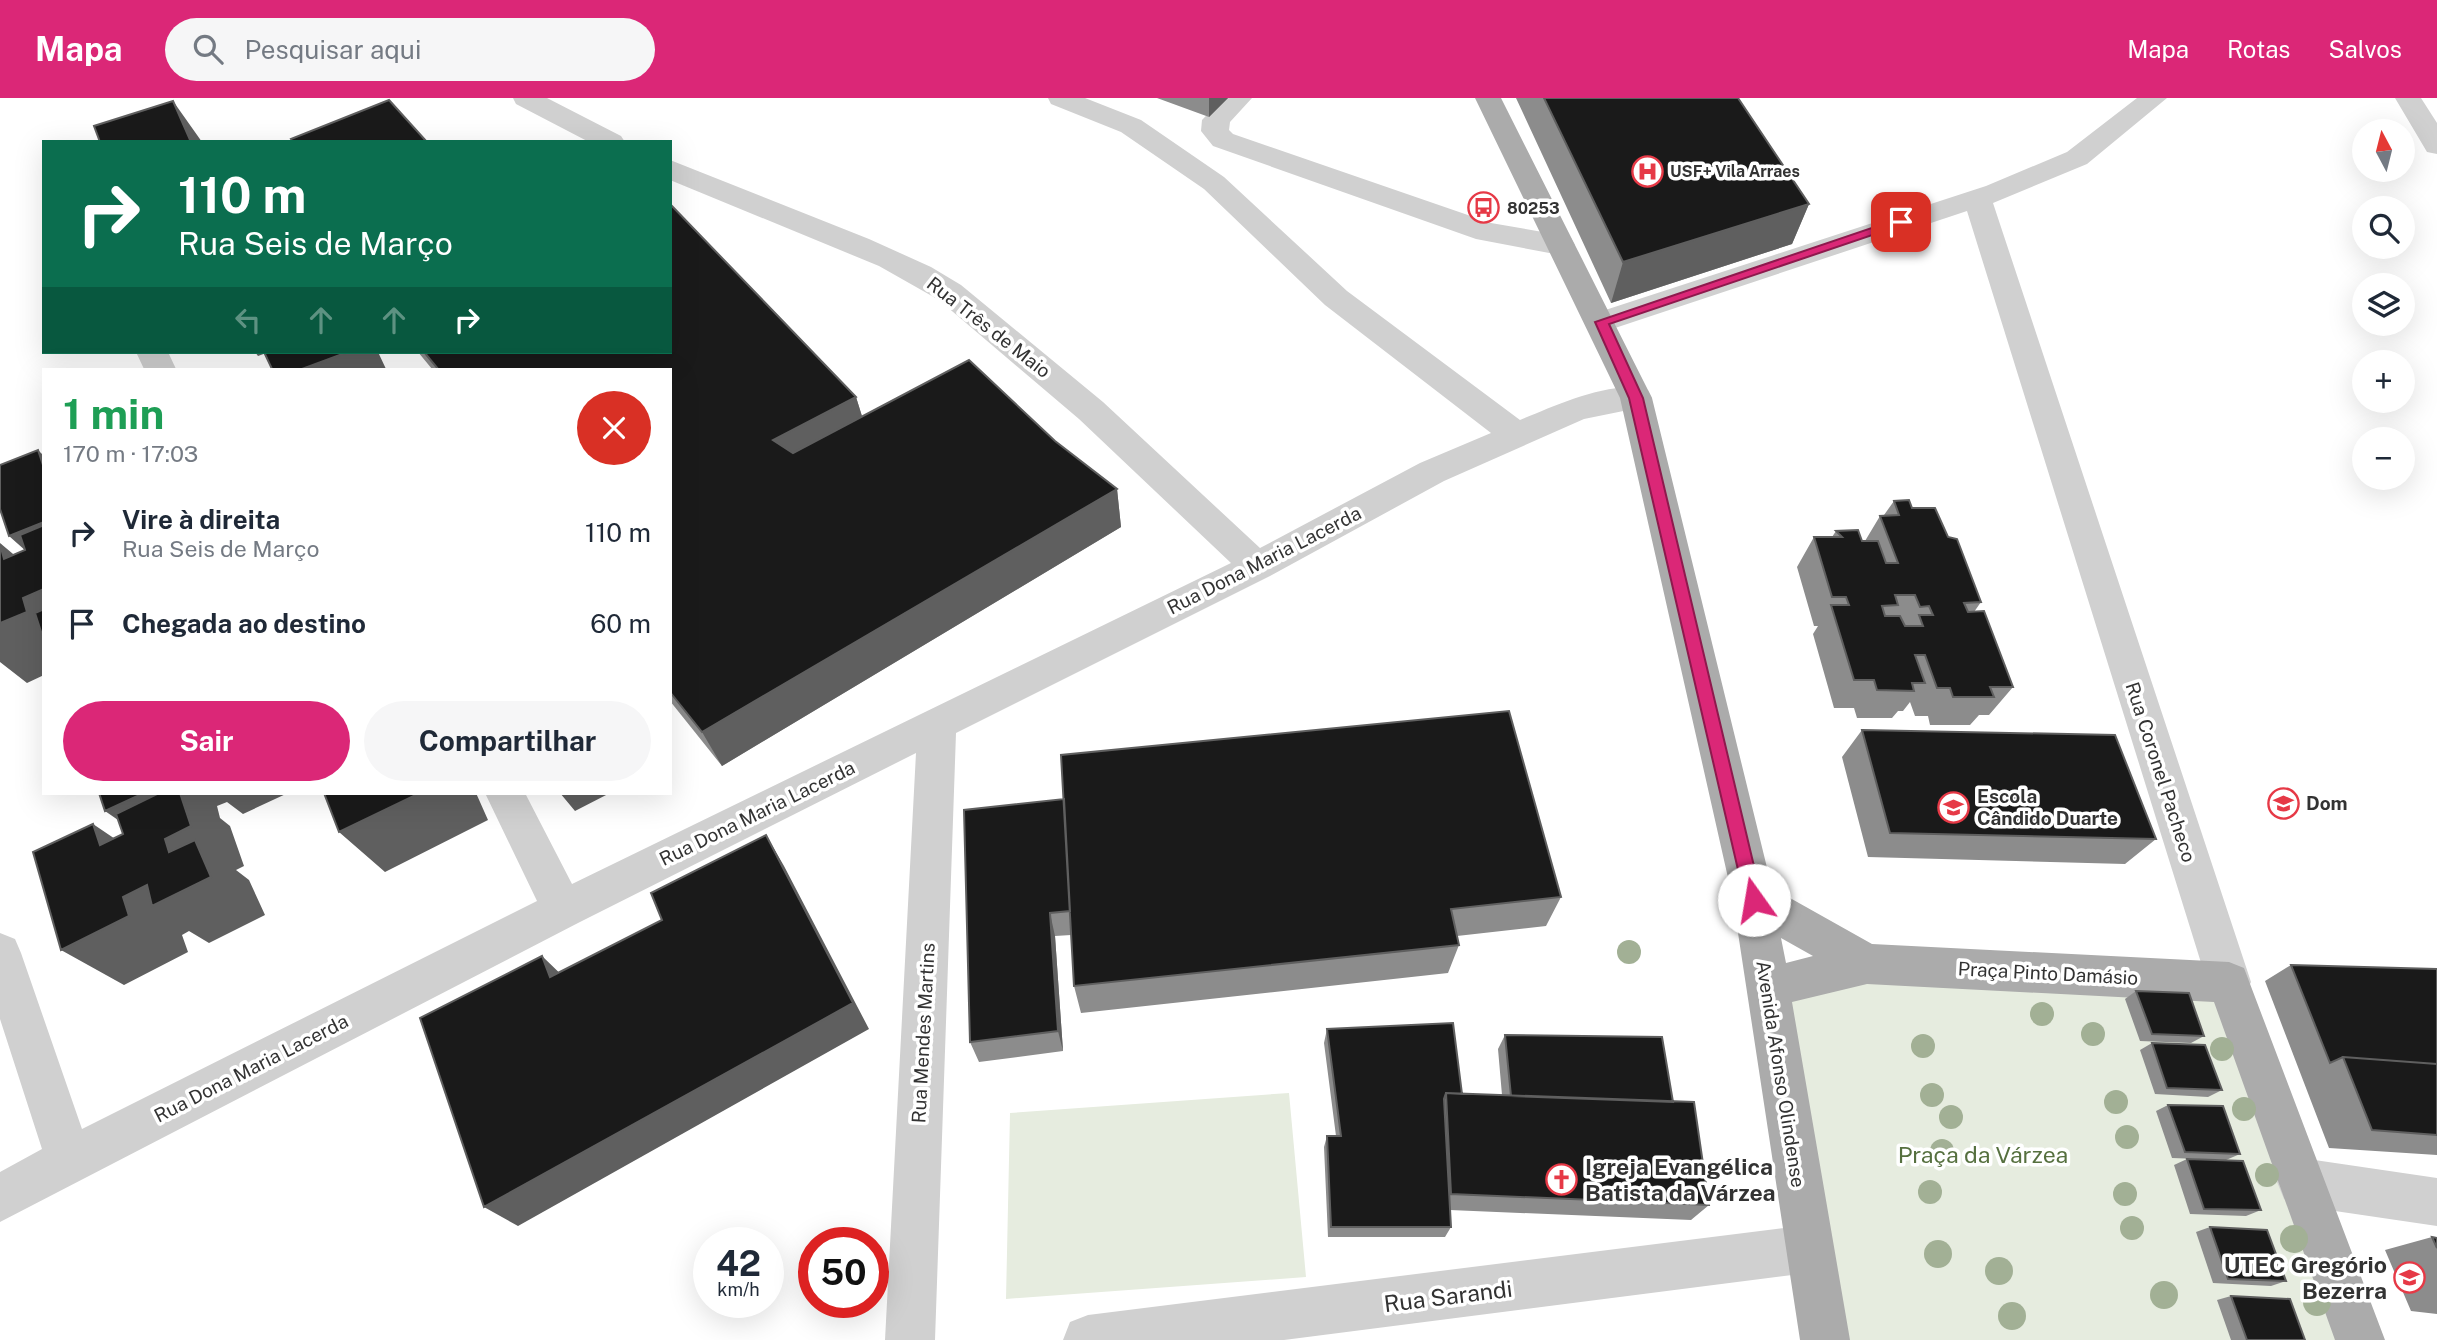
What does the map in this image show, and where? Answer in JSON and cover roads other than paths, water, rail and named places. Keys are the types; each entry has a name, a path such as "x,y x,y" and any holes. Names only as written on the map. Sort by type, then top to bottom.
{"main road":[{"name":"Avenida Afonso Olindense","path":"1488,98 1511,151 1601,322 1636,398 1754,900 1808,1249 1825,1340"},
{"name":"Praça Pinto Damásio","path":"1754,900 1867,964"},
{"name":"Praça Pinto Damásio","path":"1769,987 1867,964 2228,982"},
{"name":"Rua Coronel Pacheco","path":"2228,982 2360,1340"}],"street":[{"path":"526,98 607,140"},
{"path":"1061,98 1130,126 1214,183 1336,298 1518,436"},
{"path":"1239,98 1216,120 1215,131 1223,141 1486,232 1560,244"},
{"path":"1601,322 1977,198 2077,158 2154,98"},
{"path":"2408,98 2437,146"},
{"name":"Rua Três de Maio","path":"672,170 736,199 821,230 922,275 993,326 1082,402 1257,566"},
{"name":"Rua Coronel Pacheco","path":"1977,198 2228,982"},
{"name":"Rua Dona Maria Lacerda","path":"0,1198 69,1160 563,909 1257,566 1432,472 1577,409 1636,398"},
{"name":"Rua Mendes Martins","path":"910,1340 937,725"},
{"path":"506,795 563,909"},
{"path":"0,953 69,1160"},
{"path":"2301,1182 2437,1202"},
{"name":"Rua Sarandi","path":"1088,1340 1808,1249"}],"place":[{"name":"USF+ Vila Arraes","path":"1647,171"},
{"name":"80253","path":"1484,208"},
{"name":"Dom","path":"2283,803"},
{"name":"Escola Cândido Duarte","path":"1954,807"},
{"name":"Igreja Evangélica Batista da Várzea","path":"1562,1179"},
{"name":"UTEC Gregório Bezerra","path":"2410,1277"}],"park label":[{"name":"Praça da Várzea","path":"1983,1154"}]}
